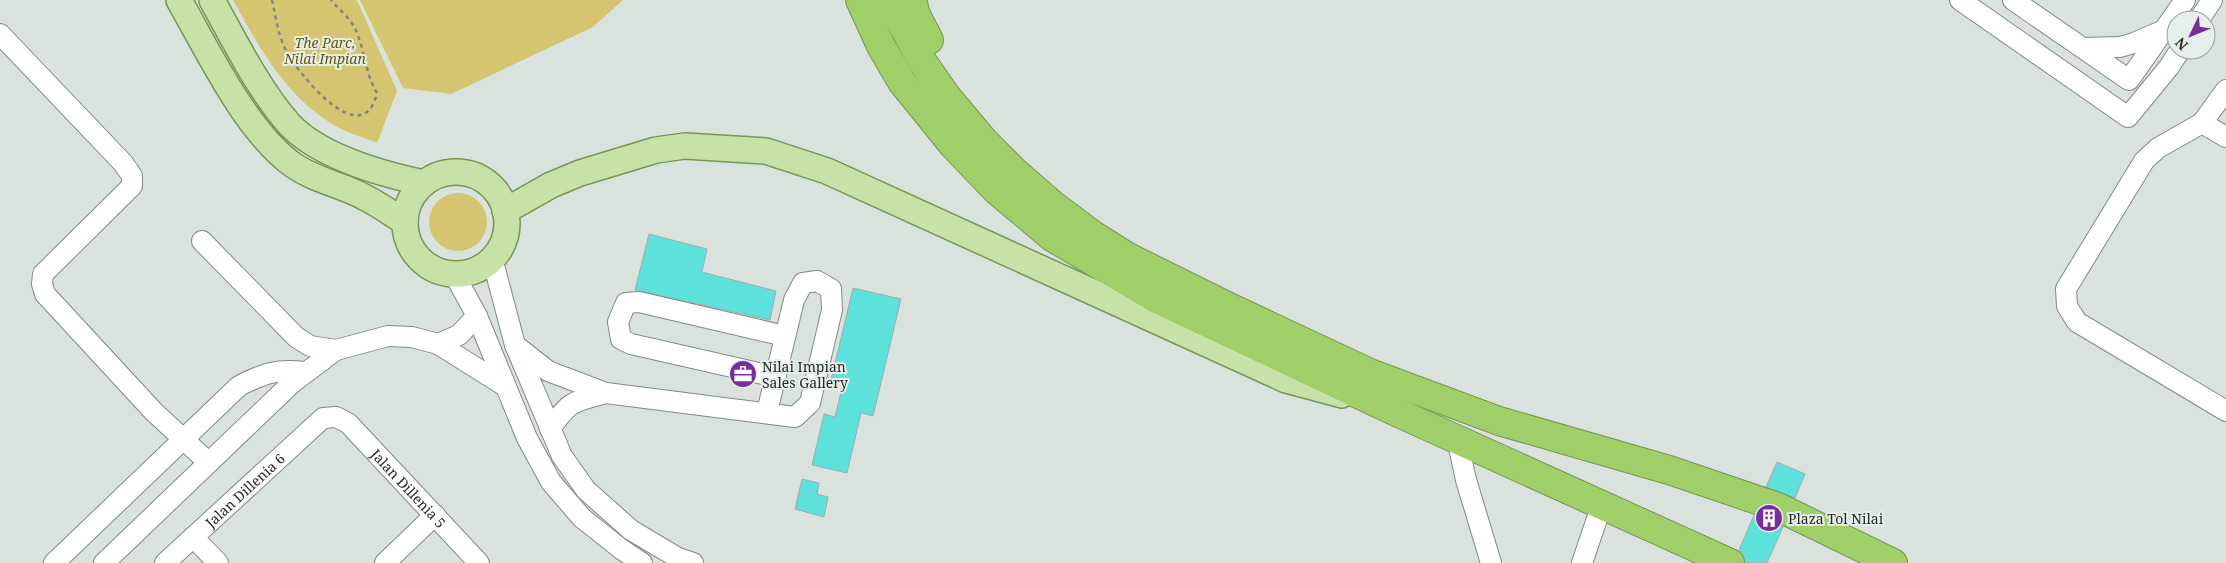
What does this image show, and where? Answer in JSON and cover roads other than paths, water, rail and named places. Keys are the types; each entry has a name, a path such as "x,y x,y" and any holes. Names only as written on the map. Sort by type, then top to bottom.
{"highway":[{"path":"860,0 885,53 902,82 922,108 953,145 996,190 1052,238 1155,298 1392,410 1465,441 1730,563"},
{"path":"889,0 922,62 947,98 984,141 1014,171 1053,205 1128,257 1370,373 1499,421 1670,470 1778,507 1893,563"},
{"path":"912,0 916,15 942,65 947,98"}],"main road":[{"path":"179,0 236,98 265,138 293,165 321,181 365,197 405,222"},
{"path":"212,0 245,59 290,124 310,140 348,161 383,174 424,183"},
{"path":"505,211 551,185 573,176 656,150 685,146 766,151 836,176 1286,380 1392,410"},
{"path":"450,172 478,177 495,191 505,211 507,224 500,248 492,258 481,268 468,273 454,274 438,271 419,258 407,238 405,222 407,207 414,194 424,183 436,176 450,172"}],"street":[{"path":"1960,0 2128,117 2172,60"},
{"path":"2013,0 2148,92"},
{"path":"2111,106 2166,29"},
{"path":"2083,48 2120,47 2166,29"},
{"path":"0,34 123,163 132,176 132,186 43,274 42,284 45,294 154,412 208,462"},
{"path":"2226,90 2202,123 2158,148 2144,161 2066,289 2067,306 2077,322 2226,411"},
{"path":"2202,123 2226,137"},
{"path":"202,241 296,337 310,346 336,350"},
{"path":"492,258 515,345 562,456 586,490 630,530 678,558 693,563"},
{"path":"454,274 477,316 527,438 551,482 582,518 642,563"},
{"path":"515,345 548,371 606,393 795,417 810,403 832,310 830,289 817,281 803,283 794,300 767,412"},
{"path":"776,376 631,344 620,338 618,322 626,303 639,302 785,336"},
{"path":"438,344 459,335 477,316"},
{"path":"104,563 304,372 336,350 388,336 412,337 438,344 505,386"},
{"path":"283,370 293,357 296,337"},
{"path":"54,563 240,386 257,377 283,370 304,372"},
{"path":"550,429 565,408 578,401 606,393"},
{"name":"Jalan Dillenia 5","path":"330,417 348,423 479,563"},
{"name":"Jalan Dillenia 6","path":"164,563 330,417"},
{"path":"1465,441 1466,480 1491,563"},
{"path":"1465,441 1493,520 1504,563"},
{"path":"1582,563 1602,504"},
{"path":"385,563 435,515"},
{"path":"193,537 218,563"}],"place":[{"name":"Nilai Impian Sales Gallery","path":"743,374"},
{"name":"Plaza Tol Nilai","path":"1769,518"}],"park label":[{"name":"The Parc, Nilai Impian","path":"325,50"}]}
